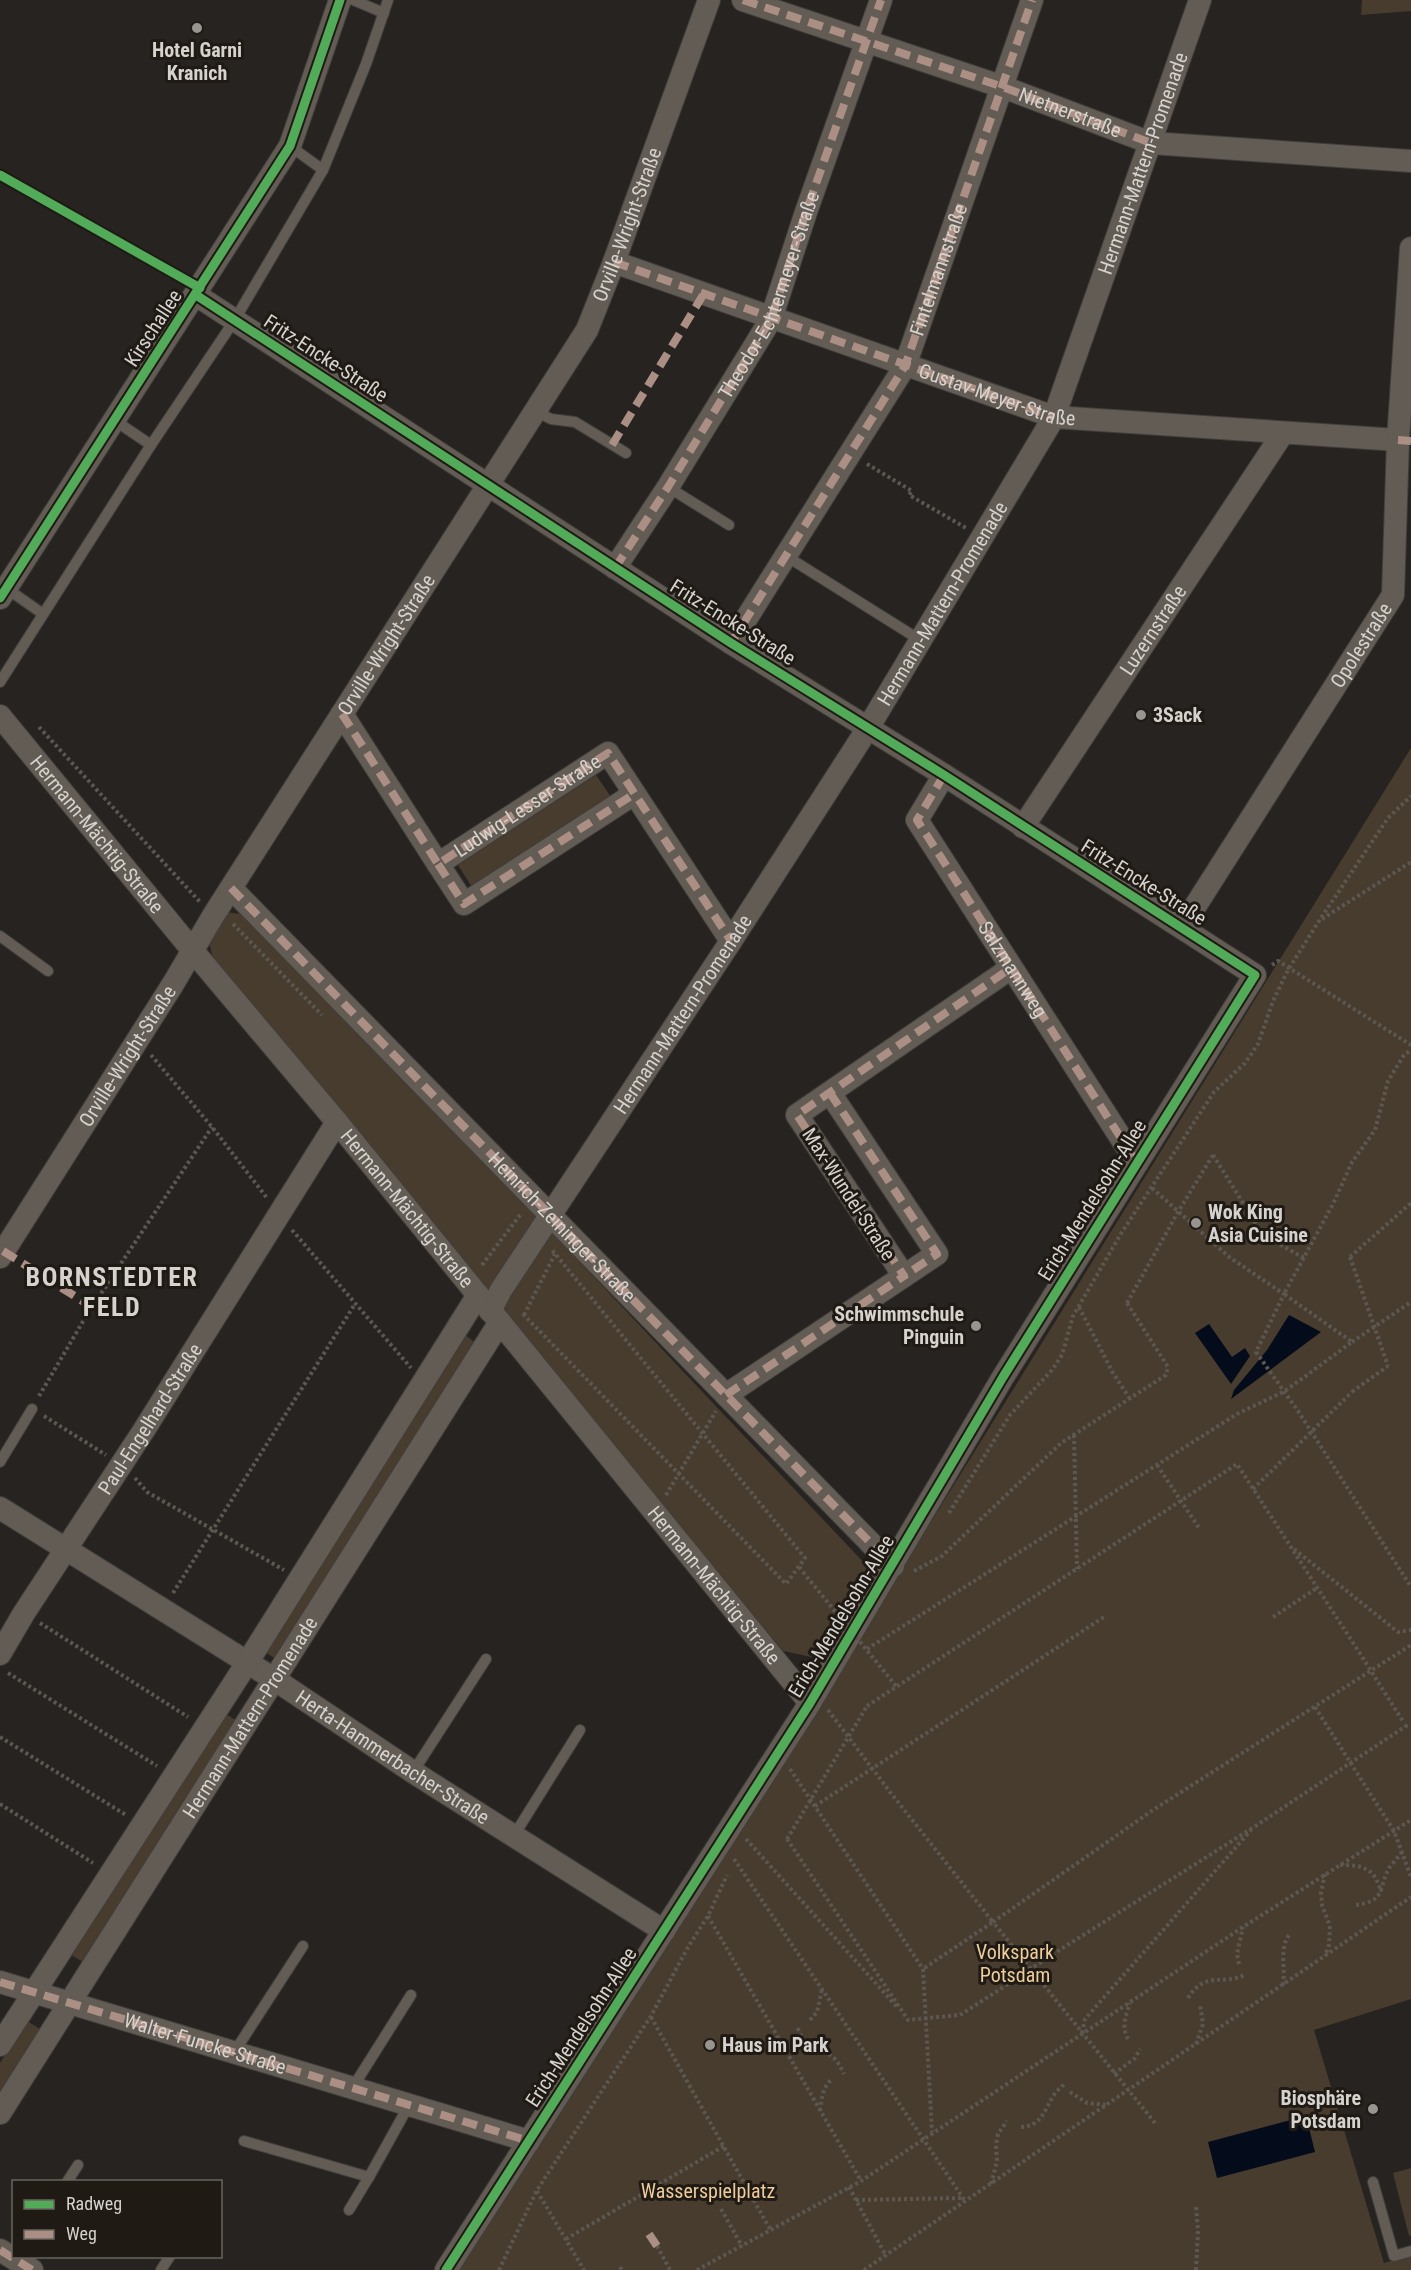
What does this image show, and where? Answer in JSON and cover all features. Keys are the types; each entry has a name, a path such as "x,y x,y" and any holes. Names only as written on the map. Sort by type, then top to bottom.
{"street":[{"name":"Kirschallee","path":"3,593 196,296 290,146 340,0"},
{"name":"Orville-Wright-Straße","path":"0,1257 213,916 587,330 709,0"},
{"name":"Nietnerstraße","path":"743,0 1003,87 1151,144 1411,161"},
{"name":"Theodor-Echtermeyer-Straße","path":"615,568 668,487 771,319 881,0"},
{"name":"Fintelmannstraße","path":"731,643 905,366 1032,0"},
{"name":"Hermann-Mattern-Promenade","path":"0,2113 274,1679 489,1309 868,728 1054,417 1200,0"},
{"name":"Opolestraße","path":"1182,927 1393,595 1398,440 1411,248"},
{"name":"Gustav-Meyer-Straße","path":"614,262 1054,417 1398,440"},
{"name":"Fritz-Encke-Straße","path":"196,296 731,643 944,775 1255,975"},
{"name":"Luzernstraße","path":"1023,826 1283,433"},
{"name":"Ludwig-Lesser-Straße","path":"342,714 465,904 634,794"},
{"name":"Hermann-Mächtig-Straße","path":"0,716 337,1122 815,1711"},
{"name":"Ludwig-Lesser-Straße","path":"438,864 608,753 731,941"},
{"name":"Salzmannweg","path":"944,775 917,820 1137,1163"},
{"name":"Heinrich-Zeininger-Straße","path":"231,888 726,1395 905,1572"},
{"name":"Max-Wundel-Straße","path":"904,1276 797,1115 1011,968"},
{"name":"Erich-Mendelsohn-Allee","path":"446,2270 664,1931 815,1711 905,1572 1003,1377 1255,975"},
{"name":"Max-Wundel-Straße","path":"726,1395 937,1254 831,1093"},
{"name":"Paul-Engelhard-Straße","path":"0,1654 24,1613 237,1284 337,1122"},
{"name":"Hermann-Mattern-Promenade","path":"0,2045 299,1579 489,1309"},
{"name":"Herta-Hammerbacher-Straße","path":"0,1508 274,1679 513,1837 664,1931"},
{"name":"Walter-Funcke-Straße","path":"0,1982 529,2141"}],"lane":[{"path":"353,0 384,13"},
{"path":"0,682 151,445 234,321 323,170 366,64 388,0"},
{"path":"290,146 323,170"},
{"path":"535,411 551,419 575,422 626,453"},
{"path":"114,420 151,445"},
{"path":"668,487 729,525"},
{"path":"786,556 920,640"},
{"path":"3,593 43,614"},
{"path":"0,936 48,971"},
{"path":"0,1462 32,1409"},
{"path":"413,1772 486,1659"},
{"path":"513,1837 580,1730"},
{"path":"235,2051 303,1946"},
{"path":"353,2087 411,1995"},
{"path":"349,2210 410,2105"},
{"path":"244,2141 369,2177"},
{"path":"68,2180 78,2165"},
{"path":"1373,2182 1394,2256 1411,2251"}],"path":[{"path":"850,454 912,491 909,495 982,537"},
{"path":"32,719 228,932 233,924 326,1018"},
{"path":"944,1522 1010,1415 1052,1370 1062,1355 1073,1316 1122,1232 1214,1092 1245,1063 1258,1044 1273,1001 1288,970 1319,921 1388,818 1411,796"},
{"path":"1319,921 1411,862"},
{"path":"1278,961 1288,970 1411,1045"},
{"path":"1411,1050 1404,1055 1388,1081 1375,1130 1352,1162 1333,1204 1284,1294 1256,1352 1285,1391 1411,1587"},
{"path":"212,1127 88,1313 32,1409 121,1464 147,1492 299,1579"},
{"path":"905,1572 942,1556 1061,1443 1166,1375 1168,1367 1127,1303 1213,1155 1263,1235 1304,1258"},
{"path":"1152,1188 1229,1257 1353,1342"},
{"path":"1253,1489 1352,1392 1388,1366 1350,1257 1411,1203"},
{"path":"482,1265 519,1215 538,1234 704,1432 805,1558 799,1567 896,1686"},
{"path":"524,1315 555,1254"},
{"path":"867,1644 861,1653 1237,1414 1285,1391 1411,1302"},
{"path":"162,1610 355,1304"},
{"path":"1079,1307 1113,1373 1130,1399"},
{"path":"679,1474 704,1432"},
{"path":"1074,1435 1077,1569"},
{"path":"1237,1464 1406,1726 1254,1827 960,2015 908,2020 787,1839 867,1706 1237,1464"},
{"path":"1157,1465 1198,1528"},
{"path":"1291,1547 1398,1632 1411,1630"},
{"path":"905,1572 920,1561"},
{"path":"1273,1617 1317,1588"},
{"path":"24,1613 204,1728"},
{"path":"815,1806 1104,1617"},
{"path":"923,1969 1153,1810 1411,1645"},
{"path":"0,1667 173,1777"},
{"path":"1315,1707 1394,1831 1411,1878"},
{"path":"815,1711 827,1708 872,1769 1127,2091 1155,2123"},
{"path":"0,1737 141,1825"},
{"path":"783,1778 790,1768 923,1969 932,2132"},
{"path":"0,1804 110,1874"},
{"path":"696,2270 861,2181 1243,1927 1411,1820"},
{"path":"1082,2033 1085,2019 1254,1827"},
{"path":"740,1848 746,1839 908,2020"},
{"path":"1356,1905 1369,1903 1381,1893 1389,1868 1402,1852"},
{"path":"499,2270 537,2190 651,2016 688,1947 708,1916 734,1858 964,2200"},
{"path":"1340,1865 1359,1865 1369,1870 1378,1883 1381,1893"},
{"path":"1325,1875 1321,1893 1322,1905 1330,1926 1329,1945 1325,1956"},
{"path":"864,2270 1411,1897"},
{"path":"708,1916 861,2181"},
{"path":"1239,1964 1238,1947 1243,1927"},
{"path":"1283,1985 1284,1941 1291,1932"},
{"path":"1188,1998 1198,1985 1208,1979 1238,1979 1246,1974"},
{"path":"810,2020 817,2012 822,1989"},
{"path":"1128,2039 1124,2032 1125,2019 1131,2001"},
{"path":"1195,2045 1203,2024 1200,2005"},
{"path":"651,2016 771,2230"},
{"path":"798,2028 804,2040 812,2048 833,2057 844,2074"},
{"path":"1114,2074 1135,2058 1140,2049"},
{"path":"820,2111 822,2095 826,2084 831,2080"},
{"path":"1021,2127 1029,2126 1041,2119 1054,2095 1064,2084"},
{"path":"1070,2092 1087,2103 1107,2105"},
{"path":"990,2184 996,2168 998,2134 1007,2121"},
{"path":"566,2239 724,2146"},
{"path":"849,2187 886,2256"},
{"path":"537,2190 584,2270"},
{"path":"856,2200 964,2200"},
{"path":"1196,2206 1198,2231 1196,2270"},
{"path":"721,2209 742,2246"},
{"path":"657,2246 670,2270"},
{"path":"876,2262 879,2270"}],"green space":[{"path":"1362,0 1411,0 1411,11 1361,15"},
{"name":"Volkspark Potsdam","path":"1411,748 1411,1999 1314,2030 1384,2263 1411,2255 1411,2270 459,2270 834,1678"},
{"path":"596,775 611,797 472,887 458,865"},
{"path":"225,912 242,914 559,1240 869,1568 816,1658 783,1651 214,963 209,942"},
{"path":"464,1334 477,1344 276,1659 262,1650"},
{"path":"223,1712 237,1721 83,1962 68,1953"},
{"path":"27,2021 40,2029 0,2092 0,2063"},
{"path":"1411,2168 1411,2235 1409,2236 1393,2173"}],"water":[{"path":"1289,1315 1321,1332 1231,1399 1234,1390 1267,1350"},
{"path":"1209,1324 1232,1357 1245,1348 1250,1356 1231,1384 1195,1333"},
{"path":"1306,2116 1315,2152 1217,2178 1208,2142"}],"marked path":[{"path":"743,0 1003,87 1151,143"},
{"path":"615,568 668,487 771,319 881,0"},
{"path":"731,643 905,366 1032,0"},
{"path":"614,262 1054,417"},
{"path":"612,445 703,295"},
{"path":"1398,440 1411,441"},
{"path":"342,714 438,864 608,753 731,941"},
{"path":"944,775 917,820 1137,1163"},
{"path":"438,864 464,904 634,794"},
{"path":"231,888 893,1566"},
{"path":"726,1395 904,1276 797,1115 1011,968"},
{"path":"830,1093 937,1254 904,1276"},
{"path":"3,1251 92,1307"},
{"path":"0,1982 529,2141"},
{"path":"649,2234 657,2246"},
{"path":"0,2250 12,2258"},
{"path":"13,2258 32,2270"}],"cycle path":[{"path":"0,598 290,146 340,0"},
{"path":"0,175 200,288"},
{"path":"196,295 731,643 944,775 1255,975 1003,1377 810,1703 446,2270"}],"place":[{"name":"Hotel Garni Kranich","path":"197,28"},
{"name":"3Sack","path":"1141,715"},
{"name":"Wok King Asia Cuisine","path":"1196,1223"},
{"name":"Schwimmschule Pinguin","path":"976,1326"},
{"name":"Haus im Park","path":"710,2045"},
{"name":"Biosphäre Potsdam","path":"1373,2109"}],"district":[{"name":"BORNSTEDTER FELD","path":"112,1292"}],"park label":[{"name":"Wasserspielplatz","path":"708,2191"}]}
